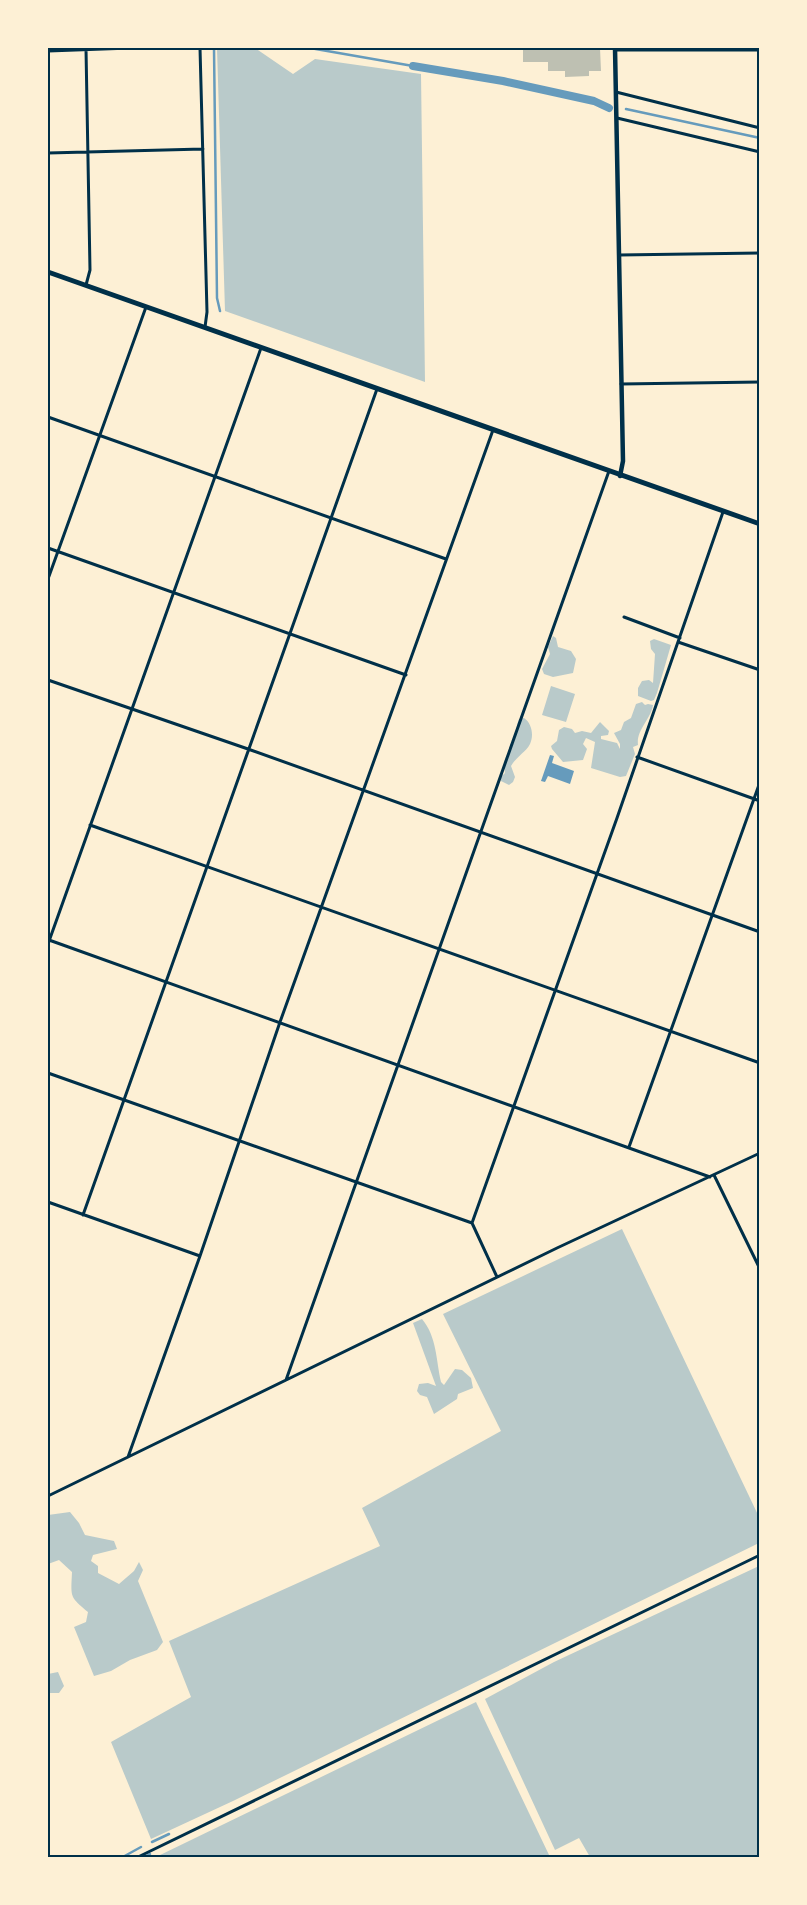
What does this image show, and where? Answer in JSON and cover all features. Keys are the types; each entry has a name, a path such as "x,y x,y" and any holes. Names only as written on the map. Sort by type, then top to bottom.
{"highway":[{"path":"48,272 760,524"}],"main road":[{"path":"615,49 623,461 620,476"}],"street":[{"path":"48,51 131,48"},
{"path":"200,48 207,312 205,327"},
{"path":"615,49 760,50"},
{"path":"86,50 90,270 86,285"},
{"path":"616,92 760,128"},
{"path":"617,116 760,152"},
{"path":"48,153 203,149"},
{"path":"619,255 760,253"},
{"path":"48,579 146,307"},
{"path":"261,348 48,942 280,1022 712,1176 760,1270"},
{"path":"621,384 760,382"},
{"path":"83,1215 377,389"},
{"path":"48,417 446,560"},
{"path":"128,1457 200,1256 280,1022 406,675 492,430"},
{"path":"286,1380 608,471"},
{"path":"497,1277 472,1223 723,512"},
{"path":"48,548 406,675"},
{"path":"624,617 760,670"},
{"path":"48,680 248,749 760,932"},
{"path":"638,757 760,801"},
{"path":"629,1147 760,782"},
{"path":"90,825 438,947 760,1063"},
{"path":"48,1073 472,1223"},
{"path":"48,1496 497,1277 760,1153"},
{"path":"48,1202 200,1256"},
{"path":"136,1858 760,1556"}],"shaded area":[{"path":"217,48 255,48 293,74 315,59 421,74 425,382 225,311"},
{"path":"553,636 556,638 558,647 571,651 576,659 573,673 553,677 544,674 542,669 550,654 548,647"},
{"path":"654,639 671,645 657,693 654,700 651,701 638,696 638,688 642,681 649,680 653,683 655,654 651,649 650,641"},
{"path":"551,686 575,694 566,722 542,715"},
{"path":"642,702 645,705 653,705 652,710 639,734 638,745 633,747 635,754 626,776 620,777 591,768 595,742 586,738 583,744 587,749 583,760 563,762 552,749 551,746 557,741 559,730 564,727 572,729 575,733 582,731 591,733 600,722 609,731 608,735 601,736 601,739 617,743 620,749 620,744 614,733 621,730 624,722 631,718 636,704"},
{"path":"524,718 530,726 531,741 511,766 515,777 509,785 501,781 501,777 505,773 504,766 511,750 510,744 513,744 515,741 519,719"},
{"path":"622,1229 759,1517 759,1543 233,1801 151,1839 111,1742 191,1697 169,1641 380,1546 362,1508 501,1431 443,1314"},
{"path":"422,1319 431,1333 441,1382 444,1385 455,1369 462,1370 471,1378 473,1388 458,1394 457,1399 434,1414 427,1397 420,1395 417,1391 419,1384 428,1383 436,1386 413,1323"},
{"path":"70,1512 79,1523 85,1535 114,1541 117,1549 93,1555 91,1561 98,1566 98,1573 119,1584 134,1571 139,1562 143,1570 138,1581 163,1642 157,1650 130,1660 111,1671 94,1676 74,1627 86,1622 88,1612 77,1603 72,1595 72,1572 59,1560 48,1564 48,1515"},
{"path":"759,1566 759,1857 590,1857 579,1838 555,1850 485,1699 554,1662"},
{"path":"58,1672 64,1686 59,1693 48,1693 48,1674"},
{"path":"476,1702 550,1857 156,1857"}],"water":[{"path":"550,755 554,756 552,763 574,771 570,784 548,776 545,782 541,781"}],"building":[{"path":"523,48 600,48 601,71 589,71 589,76 565,77 565,71 548,71 548,62 523,62"}],"waterway":[{"path":"214,48 217,298 220,311"},
{"path":"310,48 413,66"},
{"path":"413,66 503,81 594,101 609,108"},
{"path":"626,109 760,138"},
{"path":"152,1842 169,1834"},
{"path":"121,1858 141,1847"},
{"path":"143,1858 150,1854"}]}
